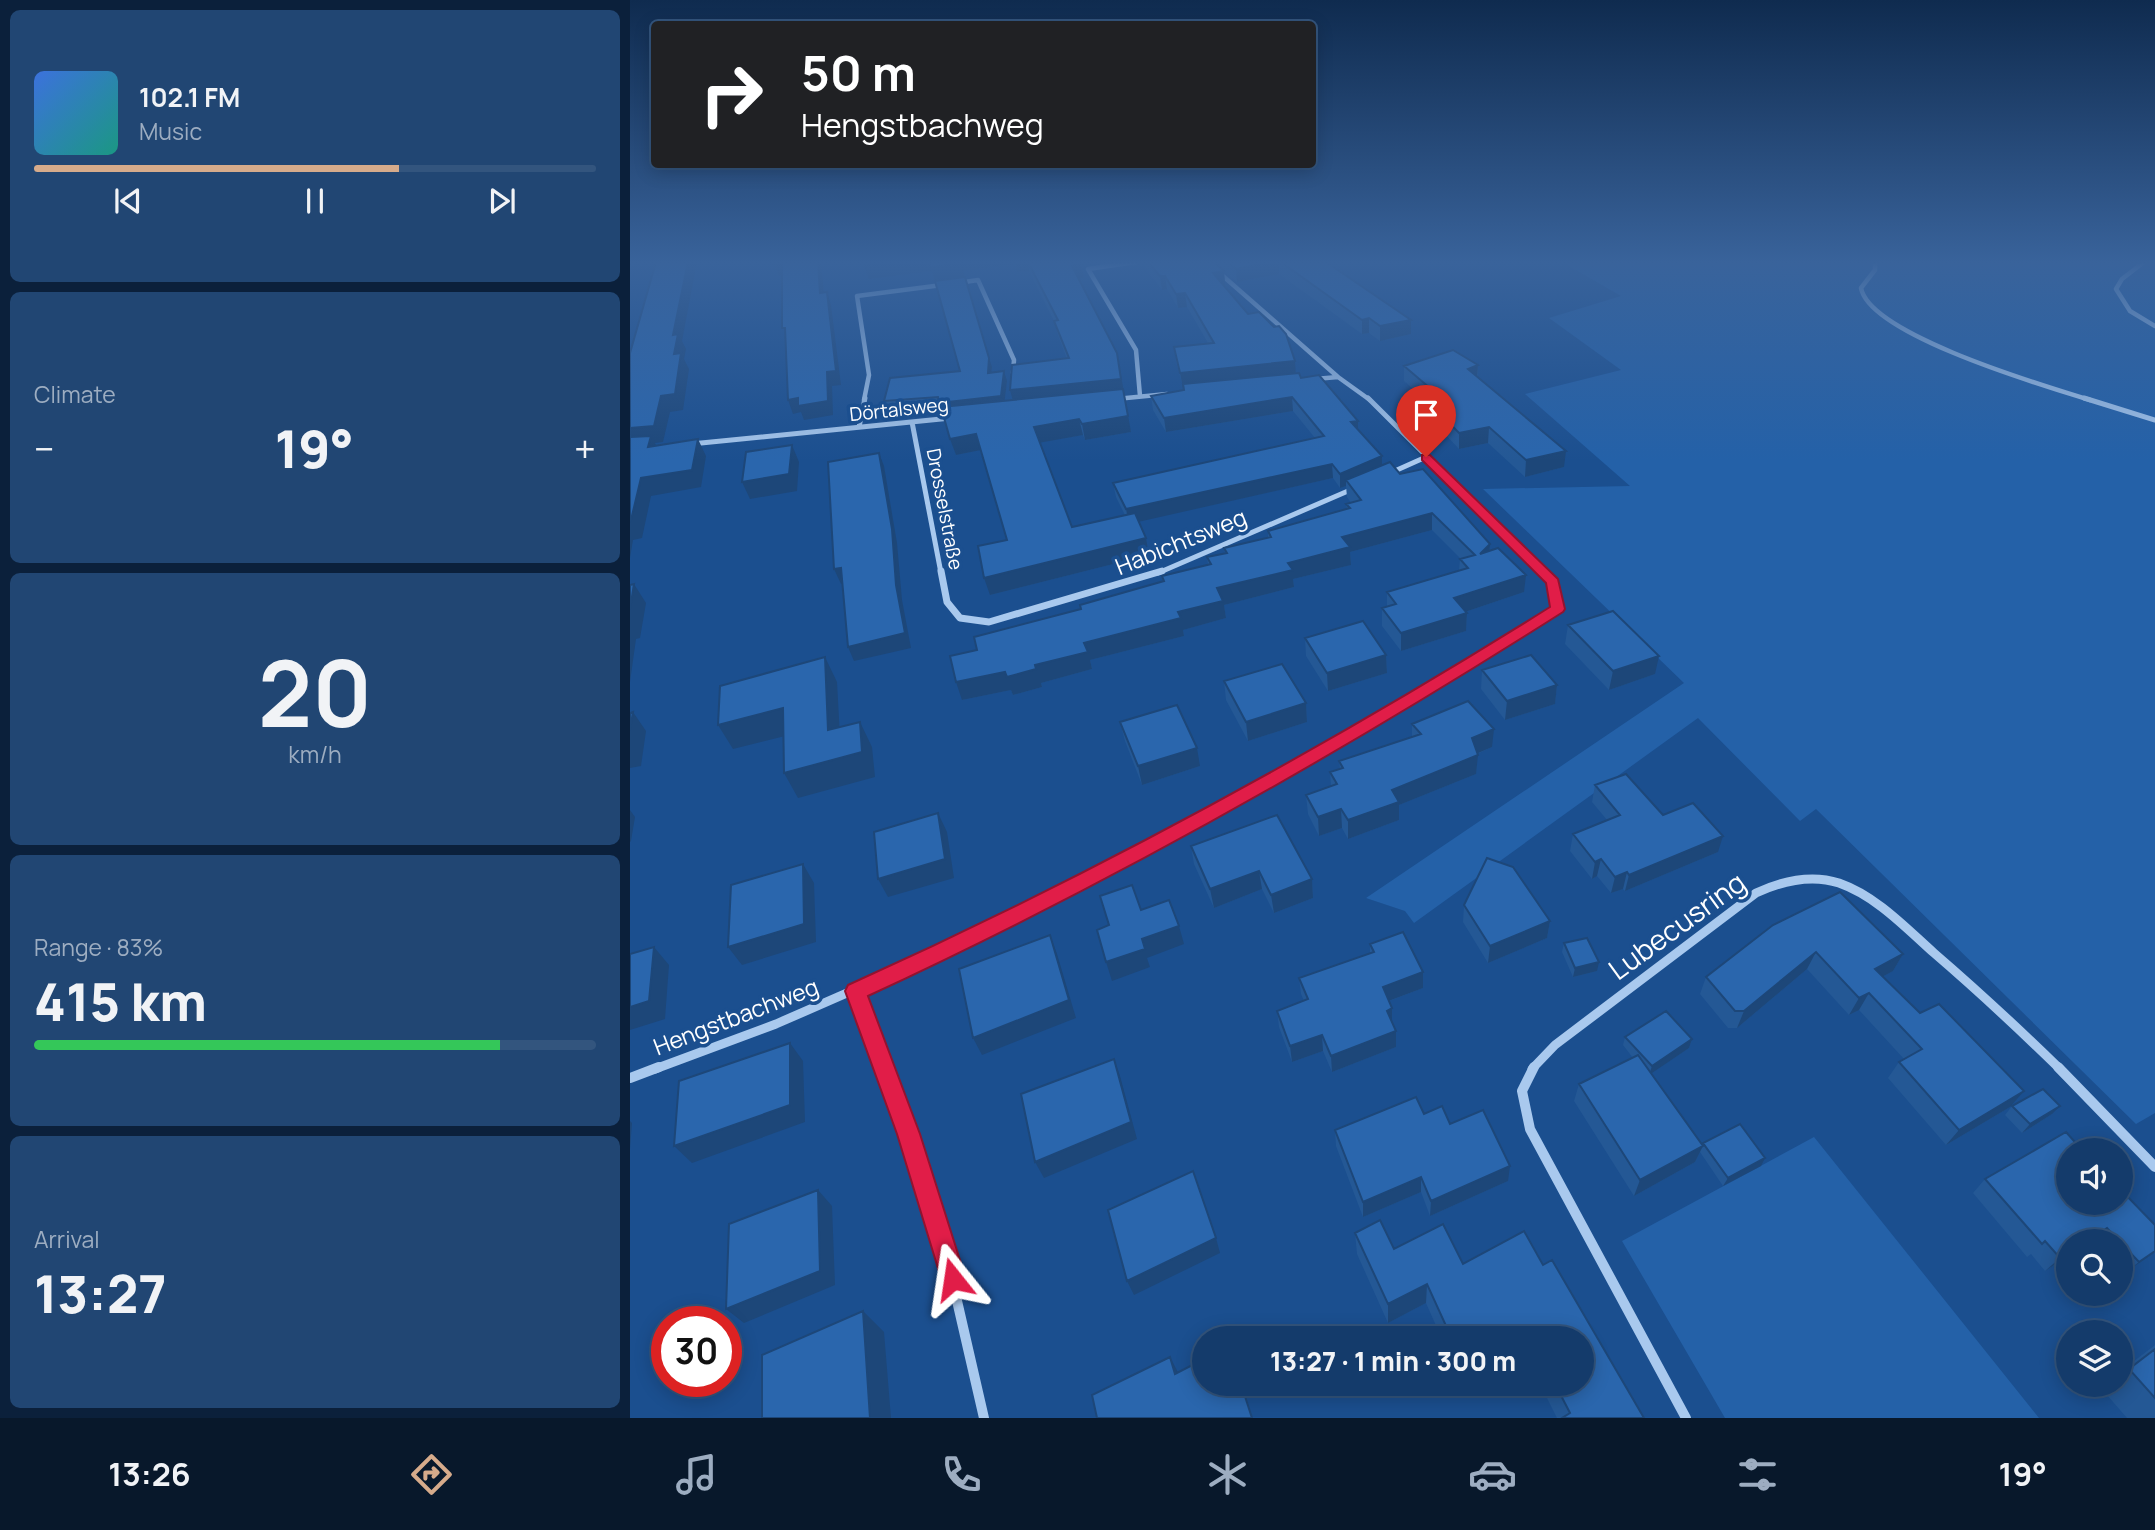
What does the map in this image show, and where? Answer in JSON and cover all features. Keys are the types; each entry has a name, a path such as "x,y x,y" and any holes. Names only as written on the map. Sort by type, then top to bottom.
{"street":[{"path":"859,427 869,375 862,328"},
{"path":"1000,328 1014,360 1011,386"},
{"path":"1123,328 1136,350 1140,396"},
{"path":"1282,328 1338,377 1363,393 1426,457 1378,478"},
{"path":"1903,328 1971,359 2155,420"},
{"path":"1312,379 1338,377"},
{"path":"1114,400 1180,393"},
{"name":"Dörtalsweg","path":"684,445 953,418"},
{"name":"Drosselstraße","path":"912,422 947,602"},
{"name":"Hengstbachweg","path":"630,1077 856,991 960,944 1263,784 1415,699 1558,609 1553,582 1426,457"},
{"name":"Habichtsweg","path":"947,602 960,618 989,622 1145,579 1366,483"},
{"name":"Lubecusring","path":"1686,1418 1537,1146 1526,1122 1521,1092 1522,1080 1555,1045 1756,893 1777,884 1807,877 1840,884 1868,898 2000,1010 2155,1167"},
{"path":"856,991 909,1134 943,1240 984,1418"}],"shaded area":[{"path":"1563,328 2155,328 2155,1113 2136,1124 1816,809 1800,821 1698,718 1414,923 1405,911 1366,898 1684,683 1483,489 1630,486 1525,394 1621,370"},
{"path":"1814,1137 2039,1418 1725,1418 1622,1241"}],"building":[{"path":"637,328 674,328 673,335 678,334 674,354 681,353 675,394 661,396 654,426 630,428 630,353"},
{"path":"785,328 831,328 836,371 827,372 828,401 798,406 798,398 788,400"},
{"path":"948,328 980,328 989,358 988,373 1004,371 1001,396 939,403 938,397 884,401 890,378 960,371"},
{"path":"1057,328 1104,328 1117,353 1121,379 1010,390 1012,365 1069,358"},
{"path":"1205,328 1281,328 1286,334 1295,361 1180,373 1174,347 1214,343"},
{"path":"1453,350 1478,365 1468,369 1566,451 1526,460 1489,427 1459,433 1430,403 1444,400 1404,366"},
{"path":"1299,373 1301,378 1319,375 1358,421 1351,422 1382,456 1340,474 1332,464 1126,509 1113,483 1324,436 1292,397 1164,418 1151,396 1184,390 1183,384"},
{"path":"1123,389 1128,416 1082,424 1079,419 1034,427 1072,527 1135,513 1146,538 984,578 978,546 1007,540 976,434 950,439 941,407"},
{"path":"651,436 648,447 698,439 692,470 641,478 630,521 630,437"},
{"path":"792,445 789,474 742,482 746,452"},
{"path":"879,453 905,633 848,647 841,568 834,569 828,462"},
{"path":"1390,462 1400,474 1423,469 1490,544 1480,554 1498,548 1526,575 1454,598 1467,613 1401,633 1382,608 1396,604 1387,592 1468,568 1460,559 1475,555 1432,513 1342,537 1350,547 1288,563 1293,570 1217,588 1223,601 1178,612 1181,618 1084,643 1088,652 1035,665 1036,669 1007,677 1005,672 956,682 950,656 977,650 974,637 1081,609 1080,605 1164,581 1162,576 1211,564 1207,557 1227,553 1224,548 1271,537 1268,531 1350,508 1346,504 1361,500 1346,480"},
{"path":"634,584 630,609 630,585"},
{"path":"1613,611 1659,656 1613,671 1568,625"},
{"path":"1363,621 1386,655 1327,673 1305,638"},
{"path":"1531,655 1557,685 1507,701 1482,670"},
{"path":"825,657 828,730 860,722 862,752 784,773 783,708 718,725 720,686"},
{"path":"1282,664 1306,703 1246,722 1224,681"},
{"path":"1468,701 1494,729 1472,738 1478,755 1392,790 1399,802 1348,820 1341,809 1318,817 1306,795 1337,784 1330,772 1343,768 1339,761 1421,734 1412,724"},
{"path":"1177,705 1197,748 1138,766 1120,722"},
{"path":"1626,774 1663,815 1693,803 1723,836 1629,875 1627,872 1615,877 1601,859 1595,862 1573,834 1620,815 1595,785"},
{"path":"938,813 945,859 878,879 874,832"},
{"path":"1277,815 1312,879 1271,895 1259,871 1210,889 1191,846"},
{"path":"1487,858 1513,867 1550,921 1490,946 1464,905"},
{"path":"803,864 804,924 728,947 731,885"},
{"path":"1132,885 1141,910 1169,900 1179,926 1142,939 1145,949 1106,962 1097,930 1109,925 1100,896"},
{"path":"1840,892 1903,954 1875,969 1920,1013 1939,1004 2024,1091 1959,1130 1899,1062 1922,1049 1869,993 1859,998 1816,952 1744,1011 1735,1011 1706,977 1773,925"},
{"path":"1403,932 1423,972 1383,987 1392,1008 1387,1011 1396,1031 1331,1056 1322,1035 1290,1046 1277,1011 1308,999 1299,978 1374,952 1370,944"},
{"path":"1050,935 1069,1000 973,1038 959,969"},
{"path":"1587,938 1599,962 1575,968 1564,943"},
{"path":"654,947 649,1001 630,1007 630,954"},
{"path":"1666,1011 1692,1039 1652,1066 1625,1037"},
{"path":"790,1043 790,1105 674,1146 679,1081"},
{"path":"1638,1055 1703,1146 1640,1180 1579,1084"},
{"path":"1114,1059 1131,1122 1035,1162 1021,1094"},
{"path":"2043,1089 2060,1106 2030,1124 2012,1106"},
{"path":"1416,1097 1424,1114 1442,1106 1450,1124 1483,1110 1510,1166 1431,1201 1421,1177 1363,1202 1335,1130"},
{"path":"1740,1124 1765,1158 1728,1178 1703,1143"},
{"path":"2066,1132 2071,1138 2056,1138 2056,1215 2133,1215 2133,1202 2155,1225 2155,1251 2139,1262 2133,1256 2133,1229 2056,1229 2056,1253 2045,1241 2042,1244 1985,1179"},
{"path":"1193,1171 1216,1238 1127,1281 1108,1210"},
{"path":"818,1190 820,1271 733,1306 726,1306 729,1224"},
{"path":"1380,1220 1394,1249 1443,1224 1463,1264 1524,1231 1543,1265 1552,1260 1590,1326 1446,1326 1427,1284 1388,1304 1355,1233"},
{"path":"863,1311 870,1418 762,1418 762,1355"},
{"path":"1594,1332 1644,1418 1562,1418 1570,1413 1561,1396 1594,1396"},
{"path":"2155,1349 2155,1398 2133,1373 2133,1366"},
{"path":"1170,1357 1175,1374 1192,1365 1192,1396 1245,1396 1252,1418 1097,1418 1092,1395"}],"route":[{"path":"953,1279 909,1134 856,991 960,944 1263,784 1415,699 1558,609 1553,582 1426,457"}]}
